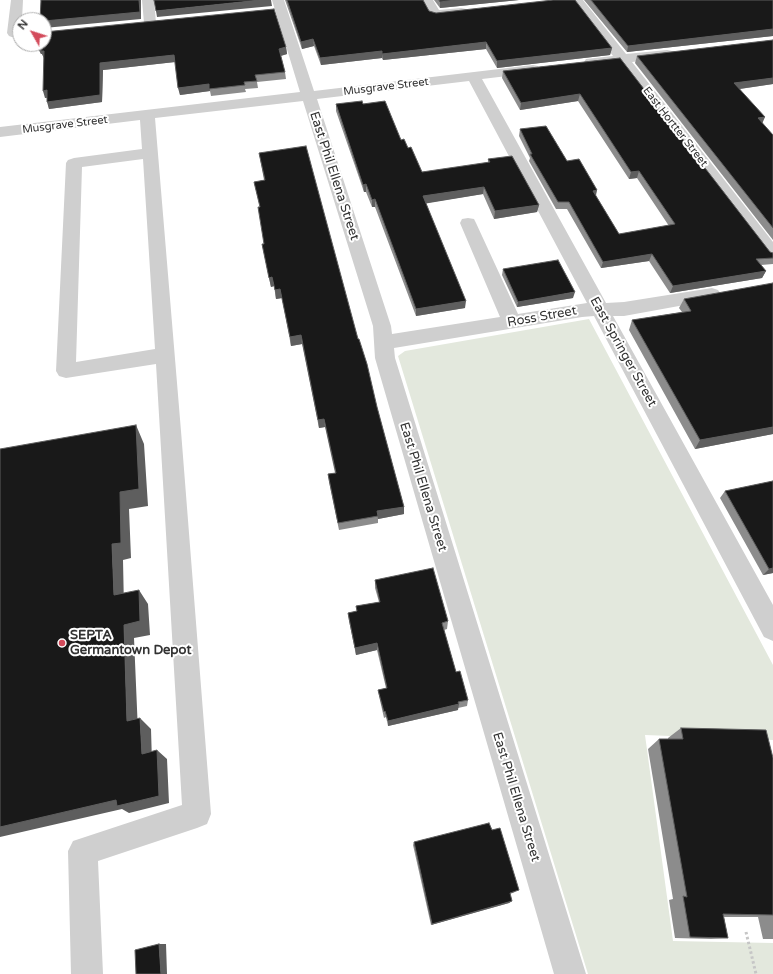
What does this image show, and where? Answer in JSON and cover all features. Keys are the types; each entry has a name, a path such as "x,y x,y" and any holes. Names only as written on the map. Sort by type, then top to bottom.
{"street":[{"path":"16,12 17,0"},
{"path":"148,0 150,23"},
{"path":"427,0 434,14 470,11"},
{"name":"East Hortter Street","path":"577,0 773,254"},
{"name":"East Phil Ellena Street","path":"276,7 309,96 382,326 385,358 570,974"},
{"path":"135,25 165,22"},
{"path":"582,63 678,52"},
{"name":"Musgrave Street","path":"0,132 543,68"},
{"name":"East Springer Street","path":"473,76 773,629"},
{"path":"87,974 83,851 197,814 147,115"},
{"path":"150,153 74,163 66,371 165,355"},
{"path":"468,223 512,322"},
{"name":"Ross Street","path":"383,343 582,310 624,309 732,291"}],"path":[{"path":"746,932 756,974"}],"shaded area":[{"path":"589,319 773,665 773,740 645,735 673,941 773,943 773,974 588,974 398,356 405,351"}],"building":[{"path":"41,0 139,0 140,12 52,20 52,12 40,12"},
{"path":"154,0 261,0 156,11"},
{"path":"287,0 423,0 429,11 436,13 553,0 575,0 612,48 497,61 486,42 382,54 382,51 320,58 313,39 301,42"},
{"path":"439,0 456,0 440,2"},
{"path":"591,0 773,0 773,29 628,46"},
{"path":"274,9 286,47 279,49 285,72 255,75 257,81 244,82 245,85 209,89 209,84 178,88 174,55 100,63 100,95 47,102 47,90 43,91 44,52 52,52 52,31"},
{"path":"773,40 773,78 734,83 765,117 758,118 773,135 773,228 637,56"},
{"path":"620,58 770,252 773,253 773,258 756,259 766,271 673,286 652,254 603,262 569,202 558,202 530,154 532,154 520,129 546,126 567,161 579,159 597,190 593,191 619,234 675,224 639,171 631,172 580,94 521,103 503,71"},
{"path":"362,101 363,104 385,101 401,140 404,139 408,148 411,147 422,172 490,162 488,159 512,156 539,205 495,211 484,187 423,196 466,301 416,309 375,199 372,200 366,184 363,185 336,104"},
{"path":"306,146 358,339 367,364 404,507 377,511 378,516 338,523 328,474 336,473 324,419 318,420 301,335 290,337 280,289 275,290 272,277 269,278 262,244 264,244 258,207 260,207 254,182 265,180 259,153"},
{"path":"558,260 575,292 518,302 503,269"},
{"path":"773,283 773,427 700,440 632,320 691,311 684,299"},
{"name":"SEPTA Germantown Depot","path":"136,425 139,489 120,492 121,543 112,544 114,595 139,590 140,621 124,625 127,721 140,718 142,754 157,750 159,796 117,806 116,800 0,827 0,449"},
{"path":"773,481 773,568 769,569 725,491"},
{"path":"433,568 448,621 442,623 456,672 460,671 468,700 458,702 459,704 388,721 378,690 387,688 377,643 355,648 348,613 357,611 356,606 380,602 375,580"},
{"path":"681,728 766,730 773,758 773,915 723,914 728,938 690,937 683,896 687,897 659,739 683,739"},
{"path":"489,823 492,830 500,828 519,890 510,893 512,901 432,924 414,842"},
{"path":"159,944 161,974 136,974 135,950"}],"place":[{"name":"SEPTA Germantown Depot","path":"62,643"}]}
